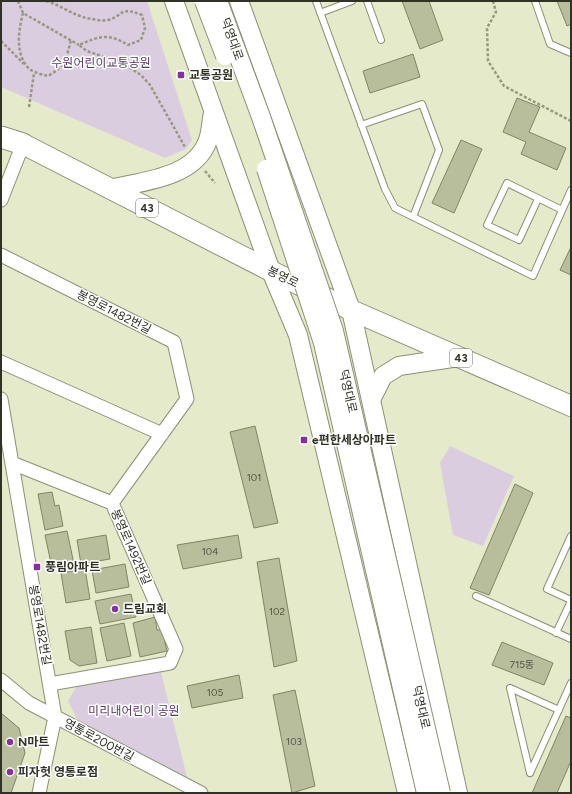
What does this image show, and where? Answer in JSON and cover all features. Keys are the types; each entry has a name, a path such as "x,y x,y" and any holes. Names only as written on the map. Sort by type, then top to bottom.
{"main road":[{"path":"174,1 271,271 298,335 407,793"},
{"name":"덕영대로","path":"204,1 250,121 323,343 426,793"},
{"name":"덕영대로","path":"218,1 334,331 440,793"},
{"path":"239,1 351,310 458,793"},
{"path":"110,189 175,173 191,164 208,141 213,112"},
{"name":"봉영로","path":"7,139 351,310 571,406"},
{"path":"371,400 383,376 399,366 459,357"}],"street":[{"path":"1,200 7,139"},
{"name":"봉영로1482번길","path":"1,255 174,342 187,399"},
{"path":"1,362 162,434"},
{"name":"봉영로1482번길","path":"1,399 55,717"},
{"name":"봉영로1492번길","path":"50,684 170,663 176,649 112,504 187,399"},
{"path":"12,463 112,504"},
{"name":"영통로200번길","path":"1,680 28,703 200,793"},
{"path":"39,793 55,717"}],"lane":[{"path":"316,1 385,189 395,208 533,276 571,190"},
{"path":"320,13 352,1"},
{"path":"367,1 381,40"},
{"path":"535,1 550,44 571,53"},
{"path":"362,125 422,104 439,150 413,217"},
{"path":"538,199 519,240 487,225 507,183 562,210"},
{"path":"556,633 571,601 547,589 571,536"},
{"path":"476,596 571,639"},
{"path":"559,710 510,688 530,773 559,710 571,683"}],"path":[{"path":"18,1 23,12 87,51 124,64 141,75 150,85 186,149"},
{"path":"46,1 76,15 91,19 107,21 130,10 142,16 144,28 141,40 128,45 116,37 103,37 79,45"},
{"path":"493,1 496,12 487,28 488,62 504,86 571,121"},
{"path":"23,12 19,29 19,46 26,66"},
{"path":"1,41 34,73 48,76 60,69 66,59 71,40"},
{"path":"29,107 34,73"},
{"path":"203,168 215,183"}],"green space":[{"name":"수원어린이교통공원","path":"1,1 147,1 192,140 186,149 165,158 1,87"},
{"path":"450,446 514,476 483,546 453,535 440,463"},
{"name":"미리내어린이 공원","path":"161,672 187,777 79,723 68,701 77,686"}],"building":[{"path":"402,1 429,1 443,40 420,49"},
{"path":"557,1 571,1 571,24 567,26"},
{"path":"413,54 420,77 370,93 363,71"},
{"path":"517,98 540,107 529,132 566,148 557,170 521,154 526,142 503,132"},
{"path":"461,140 482,149 454,213 432,203"},
{"path":"571,247 571,275 560,270"},
{"path":"255,426 278,523 254,528 230,432"},
{"path":"515,484 533,493 489,595 470,588"},
{"path":"52,492 55,506 59,505 63,526 45,530 38,494"},
{"path":"67,531 74,564 52,568 45,535"},
{"path":"106,535 110,559 81,564 77,540"},
{"path":"238,535 242,558 183,569 177,545"},
{"path":"279,558 297,661 274,667 257,562"},
{"path":"125,564 129,587 96,593 92,570"},
{"path":"85,569 90,599 66,603 61,573"},
{"name":"드림교회","path":"131,594 136,617 100,624 95,601"},
{"path":"155,617 157,630 162,630 167,651 140,657 133,623"},
{"path":"124,623 131,656 107,661 100,628"},
{"path":"91,627 97,663 79,666 70,660 65,631"},
{"path":"502,642 553,663 544,685 492,665"},
{"path":"239,675 243,698 192,708 187,686"},
{"path":"295,690 315,786 292,793 273,695"},
{"path":"1,713 19,728 25,753 11,793 1,793"},
{"path":"566,716 571,718 571,761 557,793 532,793"}],"place":[{"name":"교통공원","path":"181,75"},
{"name":"e편한세상아파트","path":"304,440"},
{"name":"풍림아파트","path":"37,567"},
{"name":"드림교회","path":"115,609"},
{"name":"N마트","path":"10,742"},
{"name":"피자헛 영통로점","path":"10,772"}]}
